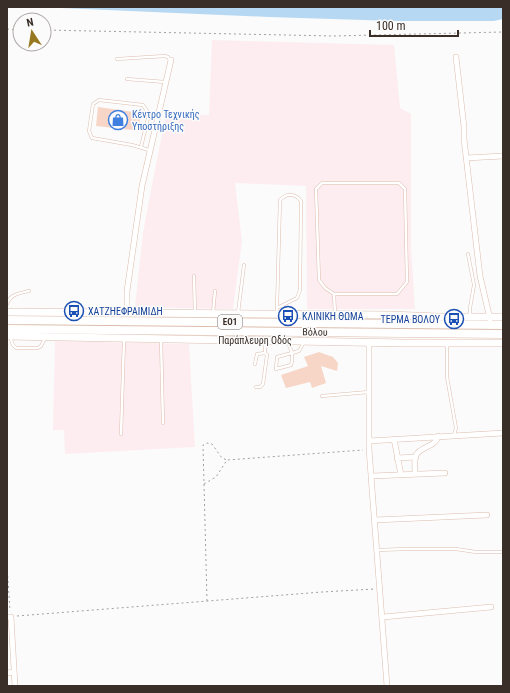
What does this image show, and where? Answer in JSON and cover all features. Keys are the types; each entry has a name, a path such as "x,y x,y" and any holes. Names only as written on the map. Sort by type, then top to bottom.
{"main road":[{"name":"Βόλου","path":"7,320 491,321 503,325"},
{"name":"Βόλου","path":"8,334 494,338 503,334"}],"street":[{"path":"456,57 480,276 494,338"},
{"path":"128,313 127,291 142,186 149,150 171,60"},
{"path":"466,158 503,156"},
{"path":"7,312 238,314 277,311 292,315 470,317 491,321 503,317"},
{"name":"Παράπλευρη Οδός","path":"8,334 45,337 124,339 305,340 369,342 447,342 494,338 503,342"},
{"path":"369,342 370,449 388,686"},
{"path":"370,441 503,433"},
{"path":"415,474 416,457 419,451 437,440 438,436"},
{"path":"394,439 401,475"},
{"path":"397,458 416,457"},
{"path":"372,476 445,473"},
{"path":"375,520 487,515"},
{"path":"383,617 492,607"},
{"path":"9,617 15,686"},
{"path":"7,673 14,672"}],"lane":[{"path":"117,60 165,56 171,60"},
{"path":"127,79 166,82"},
{"path":"141,147 149,114 143,105 99,100 92,104 89,131 92,138 141,147 149,150"},
{"path":"322,183 399,183 405,189 407,282 397,294 334,294 325,288 319,280 316,189 322,183"},
{"path":"291,194 298,197 301,201 300,290 298,297 282,306 277,311 280,200 291,194"},
{"path":"468,254 474,285 470,317"},
{"path":"238,314 244,265"},
{"path":"194,276 195,313"},
{"path":"7,304 12,296 29,291"},
{"path":"213,314 215,291"},
{"path":"334,294 334,315"},
{"path":"282,306 292,315"},
{"path":"8,334 16,348 37,348 41,346 45,337"},
{"path":"120,434 124,339"},
{"path":"161,339 163,423"},
{"path":"256,387 263,384 266,355 265,340"},
{"path":"288,340 292,353 291,365 276,369 277,357 292,353 299,351 305,340"},
{"path":"447,342 447,377 456,428 454,435"},
{"path":"255,364 257,354 265,353"},
{"path":"322,396 370,392"},
{"path":"378,550 456,549 476,552 503,552"}],"path":[{"path":"52,30 334,36 503,32"},
{"path":"207,602 203,445 207,443 212,444 220,456 228,460 370,449"},
{"path":"204,484 216,478 228,460"},
{"path":"7,566 10,611 9,617 322,592 373,589 381,591"}],"shaded area":[{"path":"212,40 394,45 400,108 411,114 411,246 415,309 307,309 306,186 235,183 242,241 233,309 135,307 143,233 166,115 209,115"},
{"path":"55,341 189,344 195,447 65,454 64,430 53,430"}],"water":[{"path":"38,7 503,7 503,19 494,21 395,21"}],"building":[{"name":"Κέντρο Τεχνικής Υποστήριξης","path":"98,107 141,113 139,126 132,130 96,126"},
{"path":"319,352 333,357 338,363 337,371 321,366 326,383 312,388 310,382 286,388 281,375 308,366 304,357"}],"place":[{"name":"Κέντρο Τεχνικής Υποστήριξης","path":"118,120"},
{"name":"ΧΑΤΖΗΕΦΡΑΙΜΙΔΗ","path":"74,311"},
{"name":"ΚΛΙΝΙΚΗ ΘΩΜΑ","path":"288,316"},
{"name":"ΤΕΡΜΑ ΒΟΛΟΥ","path":"454,319"}]}
